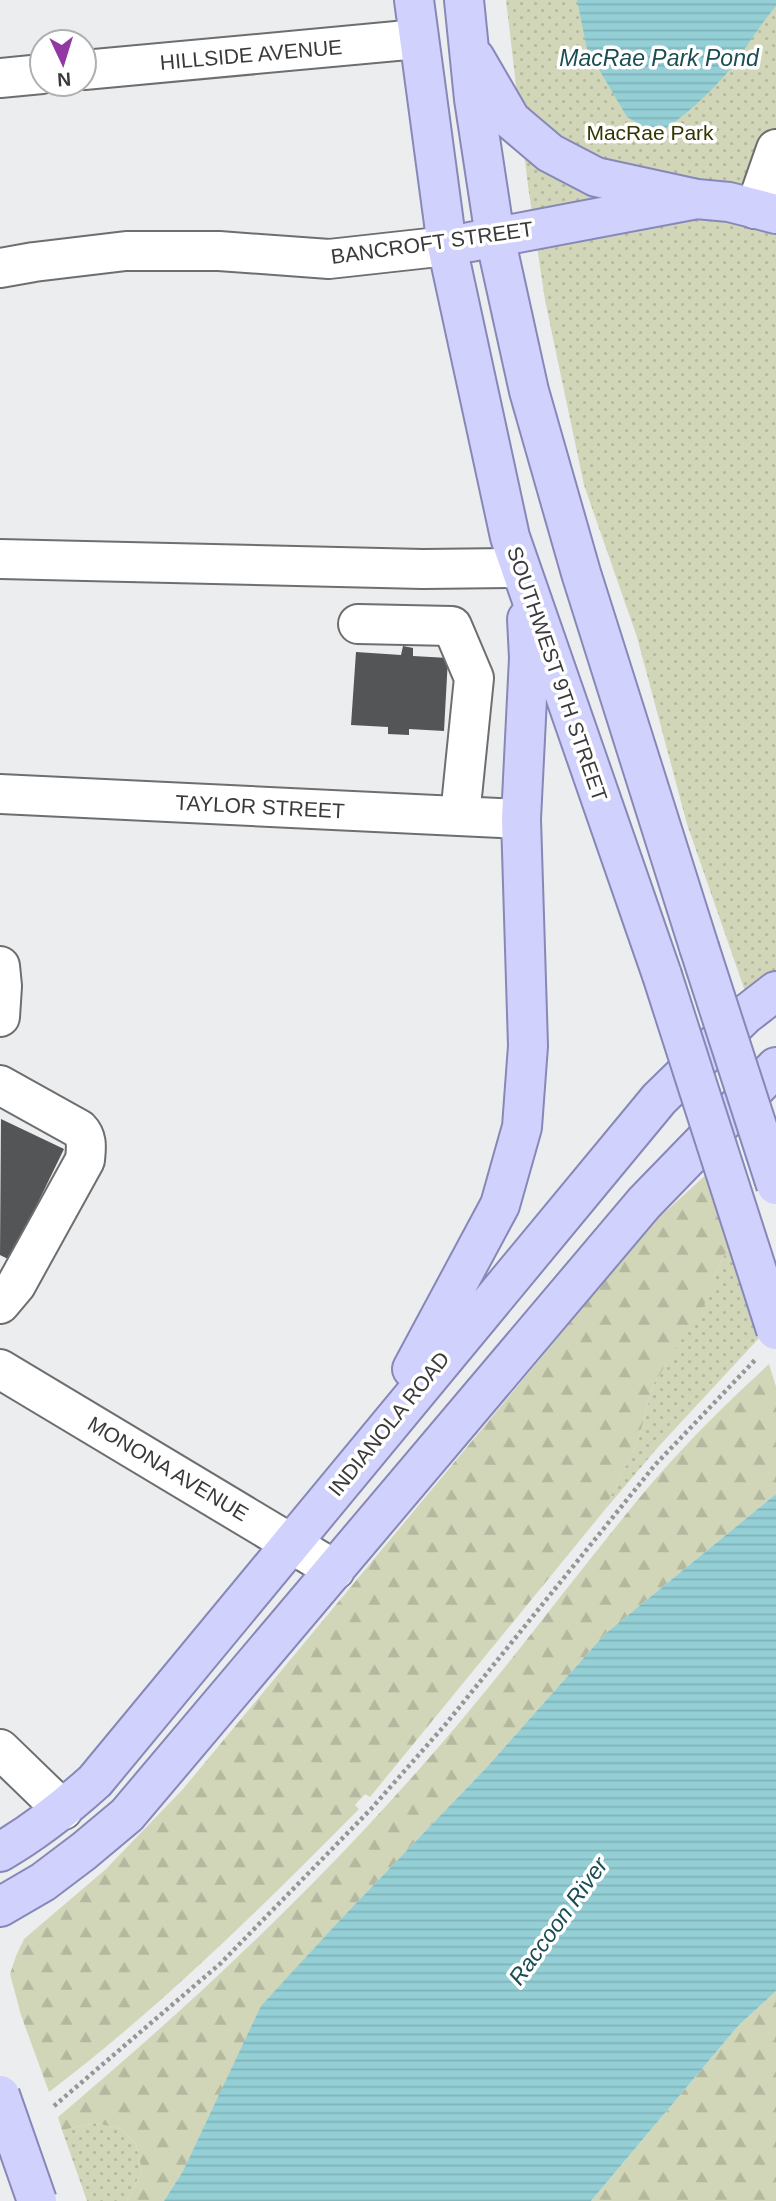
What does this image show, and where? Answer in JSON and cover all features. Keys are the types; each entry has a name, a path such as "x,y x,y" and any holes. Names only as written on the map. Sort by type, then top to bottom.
{"main road":[{"name":"SOUTHWEST 9TH STREET","path":"414,0 447,246 510,537 662,975 770,1340"},
{"path":"464,0 469,47 511,120 550,153 596,177 697,199"},
{"path":"464,0 474,99 495,237 529,391 581,573 776,1185"},
{"name":"BANCROFT STREET","path":"447,246 697,199 729,202 765,211"},
{"path":"371,1445 500,1205 522,1127 528,1046 521,819 529,658 522,576"},
{"name":"INDIANOLA ROAD","path":"0,1852 25,1838 63,1810 95,1781 659,1098 746,1015 776,991"},
{"path":"0,1907 43,1882 127,1815 644,1203 776,1068"},
{"path":"0,2095 37,2201"}],"street":[{"name":"HILLSIDE AVENUE","path":"98,69 418,39"},
{"path":"0,78 28,75"},
{"path":"765,211 776,149"},
{"name":"BANCROFT STREET","path":"0,268 126,251 219,251 329,259 447,246"},
{"path":"0,559 423,569 522,576"},
{"path":"358,624 452,626 474,678 460,816"},
{"name":"TAYLOR STREET","path":"0,794 521,819"},
{"path":"0,966 0,1017"},
{"path":"0,1085 79,1129 86,1142 85,1160 16,1285 0,1304"},
{"name":"MONONA AVENUE","path":"0,1369 335,1570"},
{"path":"0,1749 63,1810"}],"path":[{"path":"54,2106 221,1963 370,1810 445,1725 654,1465 770,1340"}],"green space":[{"name":"MacRae Park","path":"506,0 776,0 776,970 746,994 687,824 637,637 584,485 545,300 528,186"},
{"path":"708,1173 731,1244 716,1270 708,1298 653,1385 638,1441 603,1512 370,1797 365,1794 355,1805 359,1809 247,1920 170,1991 49,2092 21,2015 10,1974 24,1939 106,1869 183,1789 653,1223"},
{"path":"731,1244 760,1337 659,1446 603,1512 638,1441 653,1385 707,1298 716,1270"},
{"path":"769,1364 776,1387 776,1494 605,1634 487,1767 339,1921 262,2006 183,2171 164,2201 127,2201 142,2171 136,2144 121,2129 96,2123 62,2130 58,2117 219,1975 321,1875 465,1716 657,1477"},
{"path":"776,1991 776,2201 591,2201 738,2026"},
{"path":"96,2123 121,2129 136,2144 142,2171 127,2201 87,2201 62,2130"}],"water":[{"name":"MacRae Park Pond","path":"577,0 776,0 776,6 720,81 684,115 656,134 627,117 587,49"},
{"name":"Raccoon River","path":"776,1494 776,1991 738,2026 591,2201 164,2201 183,2171 261,2006 487,1767 605,1634"}],"building":[{"path":"403,646 413,648 413,656 448,658 444,731 409,729 409,735 388,734 388,727 351,725 356,652 401,655"},
{"path":"1,1119 64,1149 10,1260 0,1255"}]}
